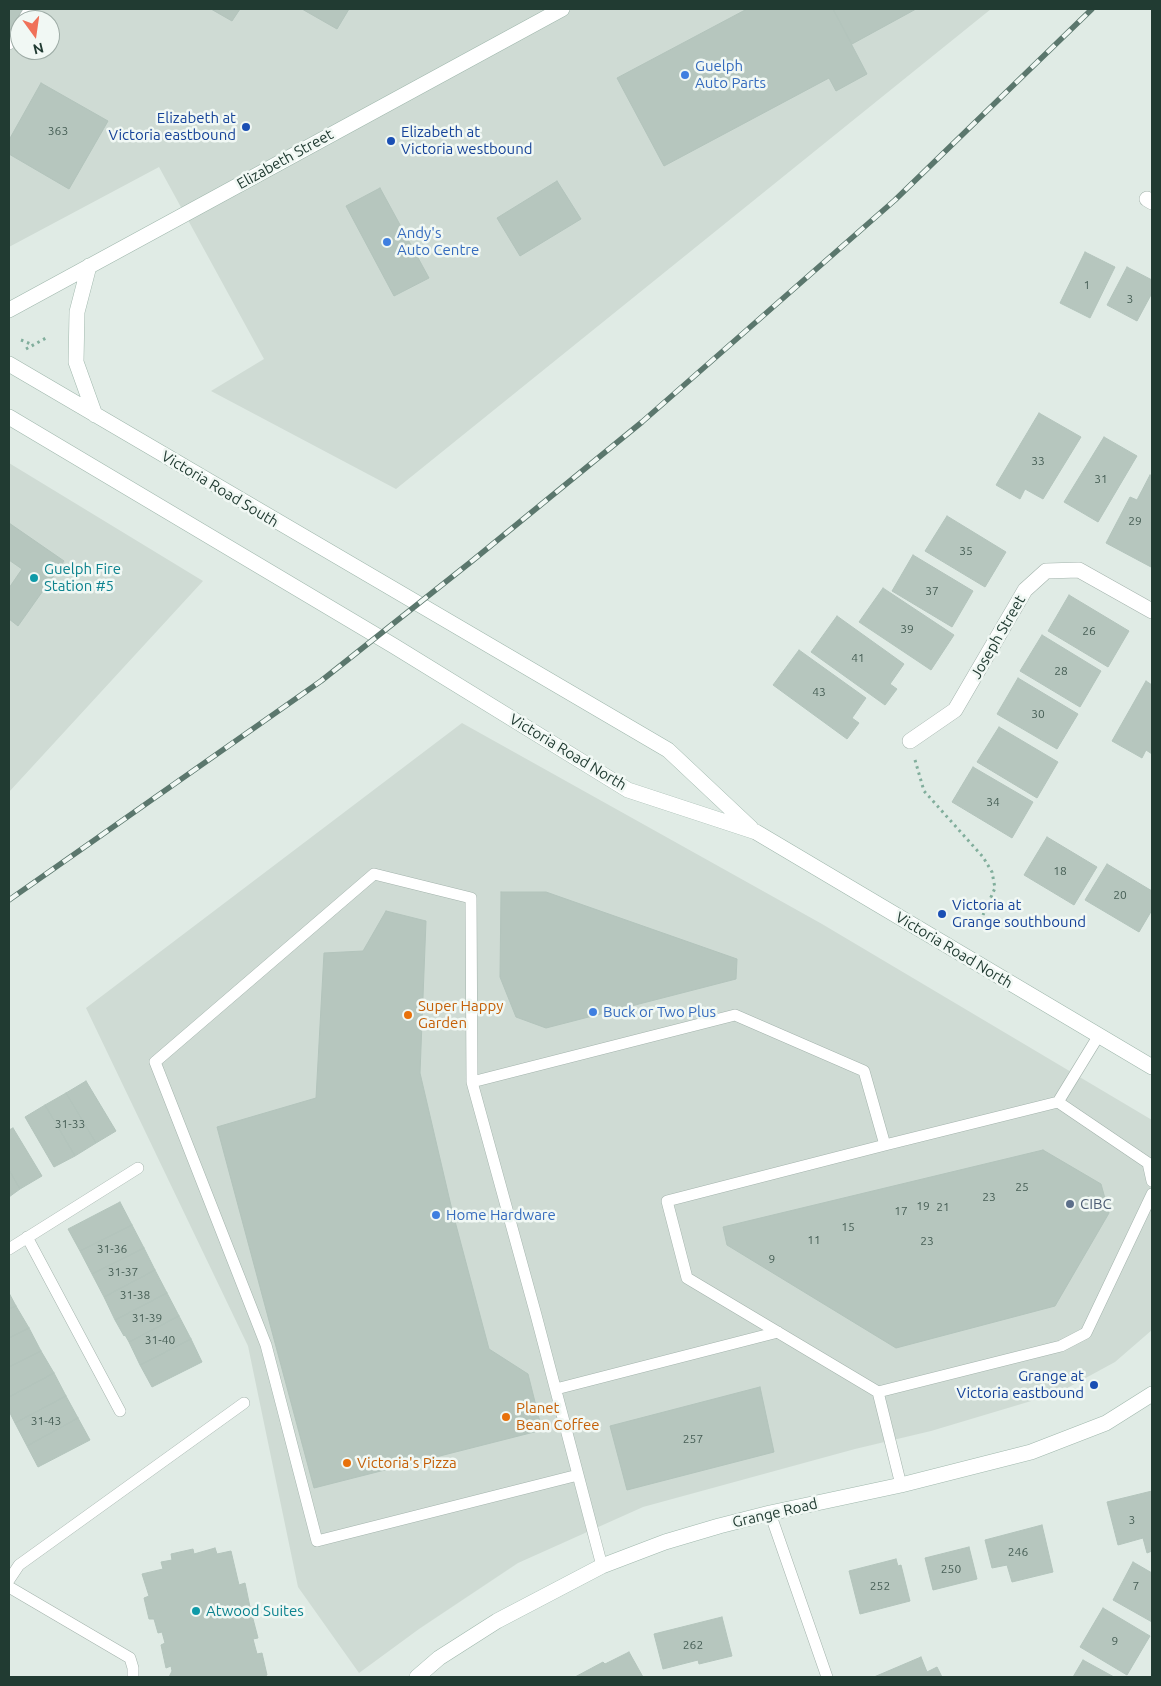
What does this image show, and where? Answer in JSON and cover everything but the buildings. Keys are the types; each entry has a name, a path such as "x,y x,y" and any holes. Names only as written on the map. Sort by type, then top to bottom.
{"main road":[{"name":"Elizabeth Street","path":"9,310 562,9"},
{"path":"89,266 77,312 76,362 95,415"},
{"name":"Victoria Road South","path":"9,364 432,614"},
{"name":"Victoria Road North","path":"9,417 394,646 628,790 756,832"},
{"name":"Joseph Street","path":"910,741 955,710 1025,590 1046,572 1079,570 1152,611"},
{"name":"Victoria Road North","path":"432,614 668,750 756,832 1152,1067"},
{"name":"Grange Road","path":"417,1677 438,1658 497,1621 602,1566 665,1542 770,1513 1031,1452 1106,1423 1152,1394"}],"lane":[{"path":"578,1476 317,1542 266,1345 155,1062 374,874 471,898 472,1082 556,1389 602,1566"},
{"path":"472,1082 736,1015 864,1071 885,1145"},
{"path":"1099,1035 1058,1102 667,1201 687,1278 878,1392 1061,1346 1086,1333 1152,1194"},
{"path":"1058,1102 1148,1163 1152,1181"},
{"path":"9,1249 138,1168"},
{"path":"27,1237 120,1411"},
{"path":"556,1389 778,1332"},
{"path":"878,1392 900,1484"},
{"path":"9,1580 19,1565 244,1403"},
{"path":"770,1513 826,1677"},
{"path":"9,1587 130,1658 133,1677"}],"path":[{"path":"24,351 46,338"},
{"path":"21,340 33,346"},
{"path":"910,741 919,779 924,791 983,857 992,872 995,888 982,915"}],"shaded area":[{"path":"9,9 991,9 396,489 211,391 264,359 159,167 9,247"},
{"path":"9,463 203,581 9,792"},
{"path":"462,723 822,924 1152,1120 1152,1330 1115,1362 1058,1393 931,1431 855,1449 643,1507 518,1563 419,1629 359,1673 298,1587 248,1346 86,1008"}],"railway":[{"path":"9,900 321,681 642,422 895,200 1092,9"}],"place":[{"name":"Guelph Auto Parts","path":"685,75"},
{"name":"Elizabeth at Victoria eastbound","path":"246,127"},
{"name":"Elizabeth at Victoria westbound","path":"391,141"},
{"name":"Andy's Auto Centre","path":"387,242"},
{"name":"Guelph Fire Station #5","path":"34,578"},
{"name":"Victoria at Grange southbound","path":"942,914"},
{"name":"Buck or Two Plus","path":"593,1012"},
{"name":"Super Happy Garden","path":"408,1015"},
{"name":"CIBC","path":"1070,1204"},
{"name":"Home Hardware","path":"436,1215"},
{"name":"Grange at Victoria eastbound","path":"1094,1385"},
{"name":"Planet Bean Coffee","path":"506,1417"},
{"name":"Victoria's Pizza","path":"347,1463"},
{"name":"Atwood Suites","path":"196,1611"}]}
